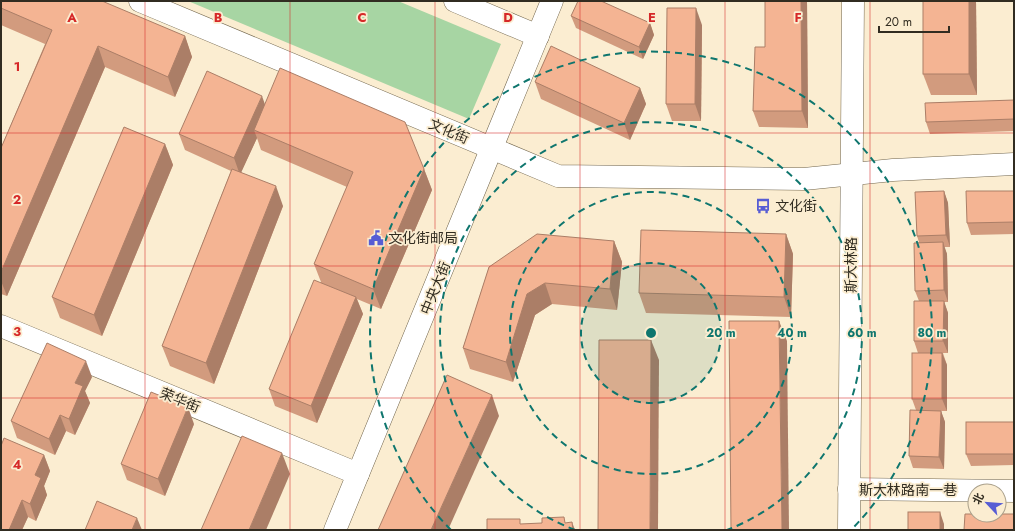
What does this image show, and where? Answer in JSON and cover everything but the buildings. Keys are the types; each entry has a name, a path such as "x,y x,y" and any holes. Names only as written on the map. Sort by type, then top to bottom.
{"street":[{"name":"文化街","path":"140,1 492,150 558,176 804,179 893,170 1014,164"},
{"path":"455,1 538,36"},
{"name":"中央大街","path":"335,530 552,1"},
{"name":"斯大林路","path":"849,530 853,1"},
{"name":"荣华街","path":"1,326 358,474"},
{"name":"斯大林路南一巷","path":"849,489 1014,491"}],"green space":[{"path":"188,1 398,1 501,44 469,119"}],"place":[{"name":"文化街","path":"763,206"},
{"name":"文化街邮局","path":"376,238"}]}
